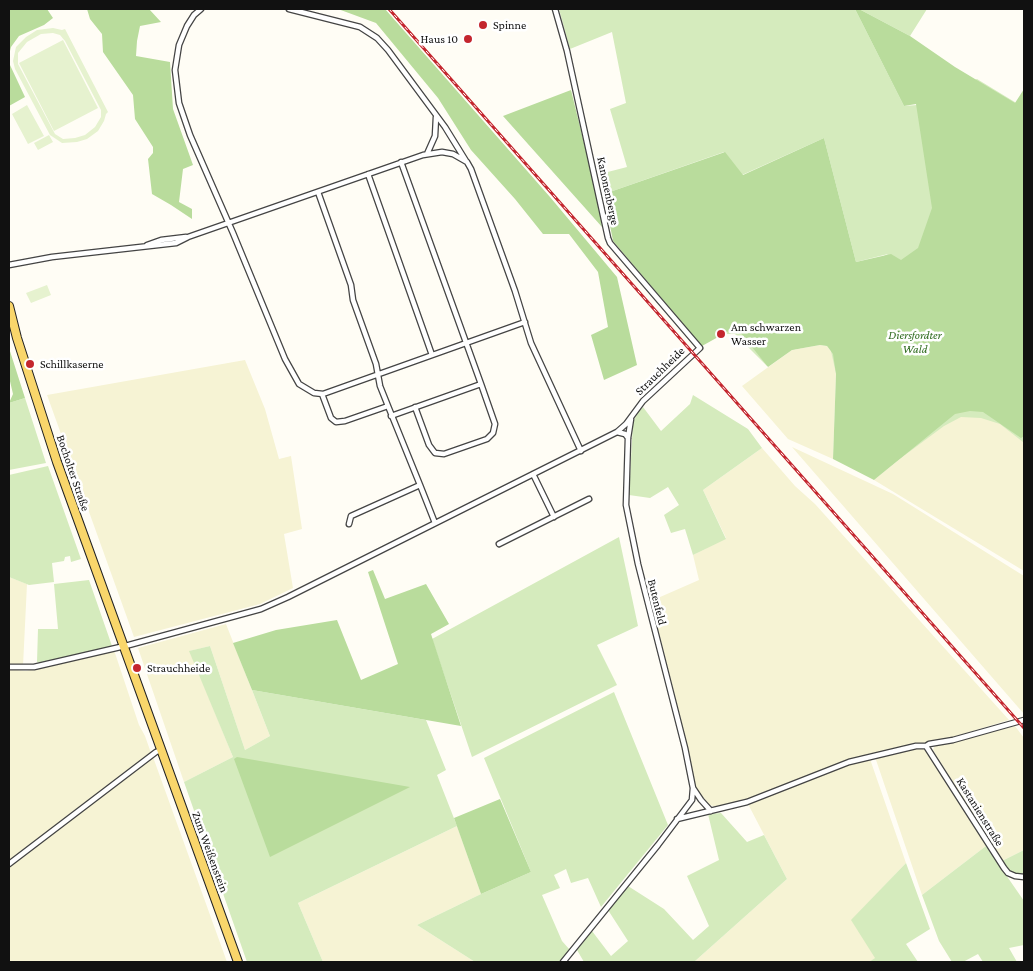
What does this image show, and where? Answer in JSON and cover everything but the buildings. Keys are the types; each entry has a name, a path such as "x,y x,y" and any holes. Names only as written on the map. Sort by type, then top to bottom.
{"main road":[{"name":"Bocholter Straße","path":"9,306 17,338 57,462 124,648"},
{"name":"Zum Weißenstein","path":"124,648 238,962"}],"street":[{"path":"201,9 190,20 182,36 176,64 176,85 185,124 292,375 303,387 314,393 322,394 525,322"},
{"path":"289,9 370,32 388,50 458,147 471,169 531,343 581,451"},
{"name":"Kanonenberge","path":"555,9 567,51 610,243 700,348"},
{"path":"427,154 435,136 436,115"},
{"path":"9,265 52,257 181,241 427,154 448,153 467,162"},
{"path":"401,162 495,424 493,433 487,439 444,454 435,453 429,445 415,407"},
{"path":"368,174 432,355"},
{"path":"318,192 351,285 353,300 376,364 380,386 435,523"},
{"name":"Strauchheide","path":"9,667 34,668 124,648 261,609 617,432 631,418 642,401 700,348"},
{"path":"391,416 481,384"},
{"path":"322,394 331,418 336,422 345,421 388,406"},
{"name":"Butenfeld","path":"631,418 628,438 626,504 638,564 685,748 693,788 711,811"},
{"path":"617,432 625,434 628,438"},
{"path":"532,474 554,517"},
{"path":"348,524 351,516 420,485"},
{"path":"499,544 589,499"},
{"path":"678,819 747,802 849,762 916,746 926,746 953,740 1024,720"},
{"name":"Kastanienstraße","path":"926,746 1004,868 1014,876 1024,877"},
{"path":"9,864 161,750"},
{"path":"563,962 678,819 692,800 693,788"}],"shaded area":[{"path":"820,345 827,346 833,354 836,374 833,459 788,439 742,386 792,350"},
{"path":"245,360 265,409 279,459 291,456 302,529 284,534 293,588 260,604 134,637 47,395"},
{"path":"983,412 1024,436 1024,571 874,480 955,414"},
{"path":"792,447 893,494 1024,576 1024,714"},
{"path":"762,448 795,486 815,504 1009,720 950,738 865,755 744,800 716,807 710,805 699,793 694,782 680,716 651,601 699,580 693,555 726,538 703,490"},
{"path":"9,577 27,584 23,666 9,665"},
{"path":"226,624 270,736 245,750 210,646 190,651 233,757 184,782 138,648"},
{"path":"114,650 139,725 151,753 9,861 9,669 26,671"},
{"path":"1015,726 1024,738 1024,850 1002,861 933,750 935,745"},
{"path":"918,748 929,752 986,846 922,895 875,757"},
{"path":"153,757 227,962 9,962 9,866"},
{"path":"870,759 906,863 852,920 876,958 869,962 694,962 787,879 748,804 845,766"},
{"path":"457,826 481,894 417,925 475,962 323,962 298,903"}],"green space":[{"path":"10,9 47,9 53,18 44,25 19,36 11,47 9,55"},
{"path":"87,9 149,9 161,22 140,26 136,56 170,62 173,109 193,165 183,169 179,202 192,209 192,219 152,194 148,159 153,153 153,147 135,119 133,95 103,52 102,34 90,19"},
{"path":"338,9 385,9 550,197 617,277 637,365 604,380 591,335 608,327 598,272 569,234 543,234 515,199 471,150 438,98 376,23"},
{"path":"559,9 855,9 904,106 917,105 977,79 1018,104 1024,95 1024,441 1000,424 981,418 961,417 944,426 874,478 837,378 829,342 791,350 767,366 735,334 720,334 888,254 856,262 824,138 742,175 724,152 604,194 600,174 627,167 610,109 626,103 612,32 570,49"},
{"name":"Diersfordter Wald","path":"855,9 859,9 910,36 955,67 1015,103 1024,89 1024,436 1021,438 983,412 970,411 955,414 874,480 833,459 836,374 833,354 827,346 820,345 792,350 768,367 736,327 702,346 613,241 604,194 725,152 743,175 824,138 856,262 891,254 901,260 918,248 932,208 916,104 904,106"},
{"path":"859,9 927,9 910,36"},
{"path":"65,29 108,112 98,131 87,139 62,143 50,135 15,69 13,61 16,47 37,30","holes":["53,33 60,35 65,41 101,110 101,117 95,127 85,135 75,138 63,139 55,134 18,64 18,53 27,42 41,34"]},
{"path":"63,40 98,108 54,131 19,63"},
{"path":"9,55 10,65 25,97 9,106"},
{"path":"571,90 599,204 602,227 503,116"},
{"path":"27,105 44,136 28,144 12,114"},
{"path":"49,135 53,142 38,150 34,143"},
{"path":"47,285 51,295 31,303 26,293"},
{"path":"9,348 25,398 9,403 13,394 9,377"},
{"path":"693,395 748,429 762,448 703,490 726,539 693,555 685,529 671,533 664,515 679,505 668,487 650,498 629,495 633,422 638,412 643,407 661,431 690,404"},
{"path":"25,398 46,463 9,470 9,403"},
{"path":"48,466 81,559 71,562 70,556 65,557 64,561 52,563 54,582 29,585 9,577 9,475"},
{"path":"619,537 638,626 597,645 617,685 472,757 432,639"},
{"path":"373,570 385,599 426,584 449,624 431,634 461,726 252,690 233,643 276,630 337,620 361,680 398,664 368,572"},
{"path":"89,580 112,646 40,663 37,662 38,629 58,629 54,584"},
{"path":"210,646 245,750 270,736 252,690 426,720 446,770 437,775 457,826 298,903 323,962 247,962 184,782 233,757 189,651"},
{"path":"614,692 668,825 601,907 588,878 571,883 566,869 554,875 560,888 542,895 562,941 570,950 560,962 475,962 417,925 531,872 484,758"},
{"path":"237,757 410,787 270,857 234,759"},
{"path":"500,799 531,872 481,894 454,818"},
{"path":"721,813 747,842 764,835 787,879 694,962 584,962 577,950 592,931 611,956 628,941 608,910 628,886 664,909 693,940 709,926 687,876 719,860 708,814"},
{"path":"986,846 1024,901 1024,945 1009,948 1017,962 983,962 978,954 963,962 952,962 939,941 922,895"},
{"path":"1024,850 1024,875 1007,869 1002,861"},
{"path":"906,863 930,929 906,944 918,962 869,962 875,958 851,920"}],"railway":[{"path":"389,9 1024,728"}],"place":[{"name":"Spinne","path":"483,25"},
{"name":"Haus 10","path":"468,39"},
{"name":"Am schwarzen Wasser","path":"721,334"},
{"name":"Schillkaserne","path":"30,364"},
{"name":"Strauchheide","path":"137,668"}]}
